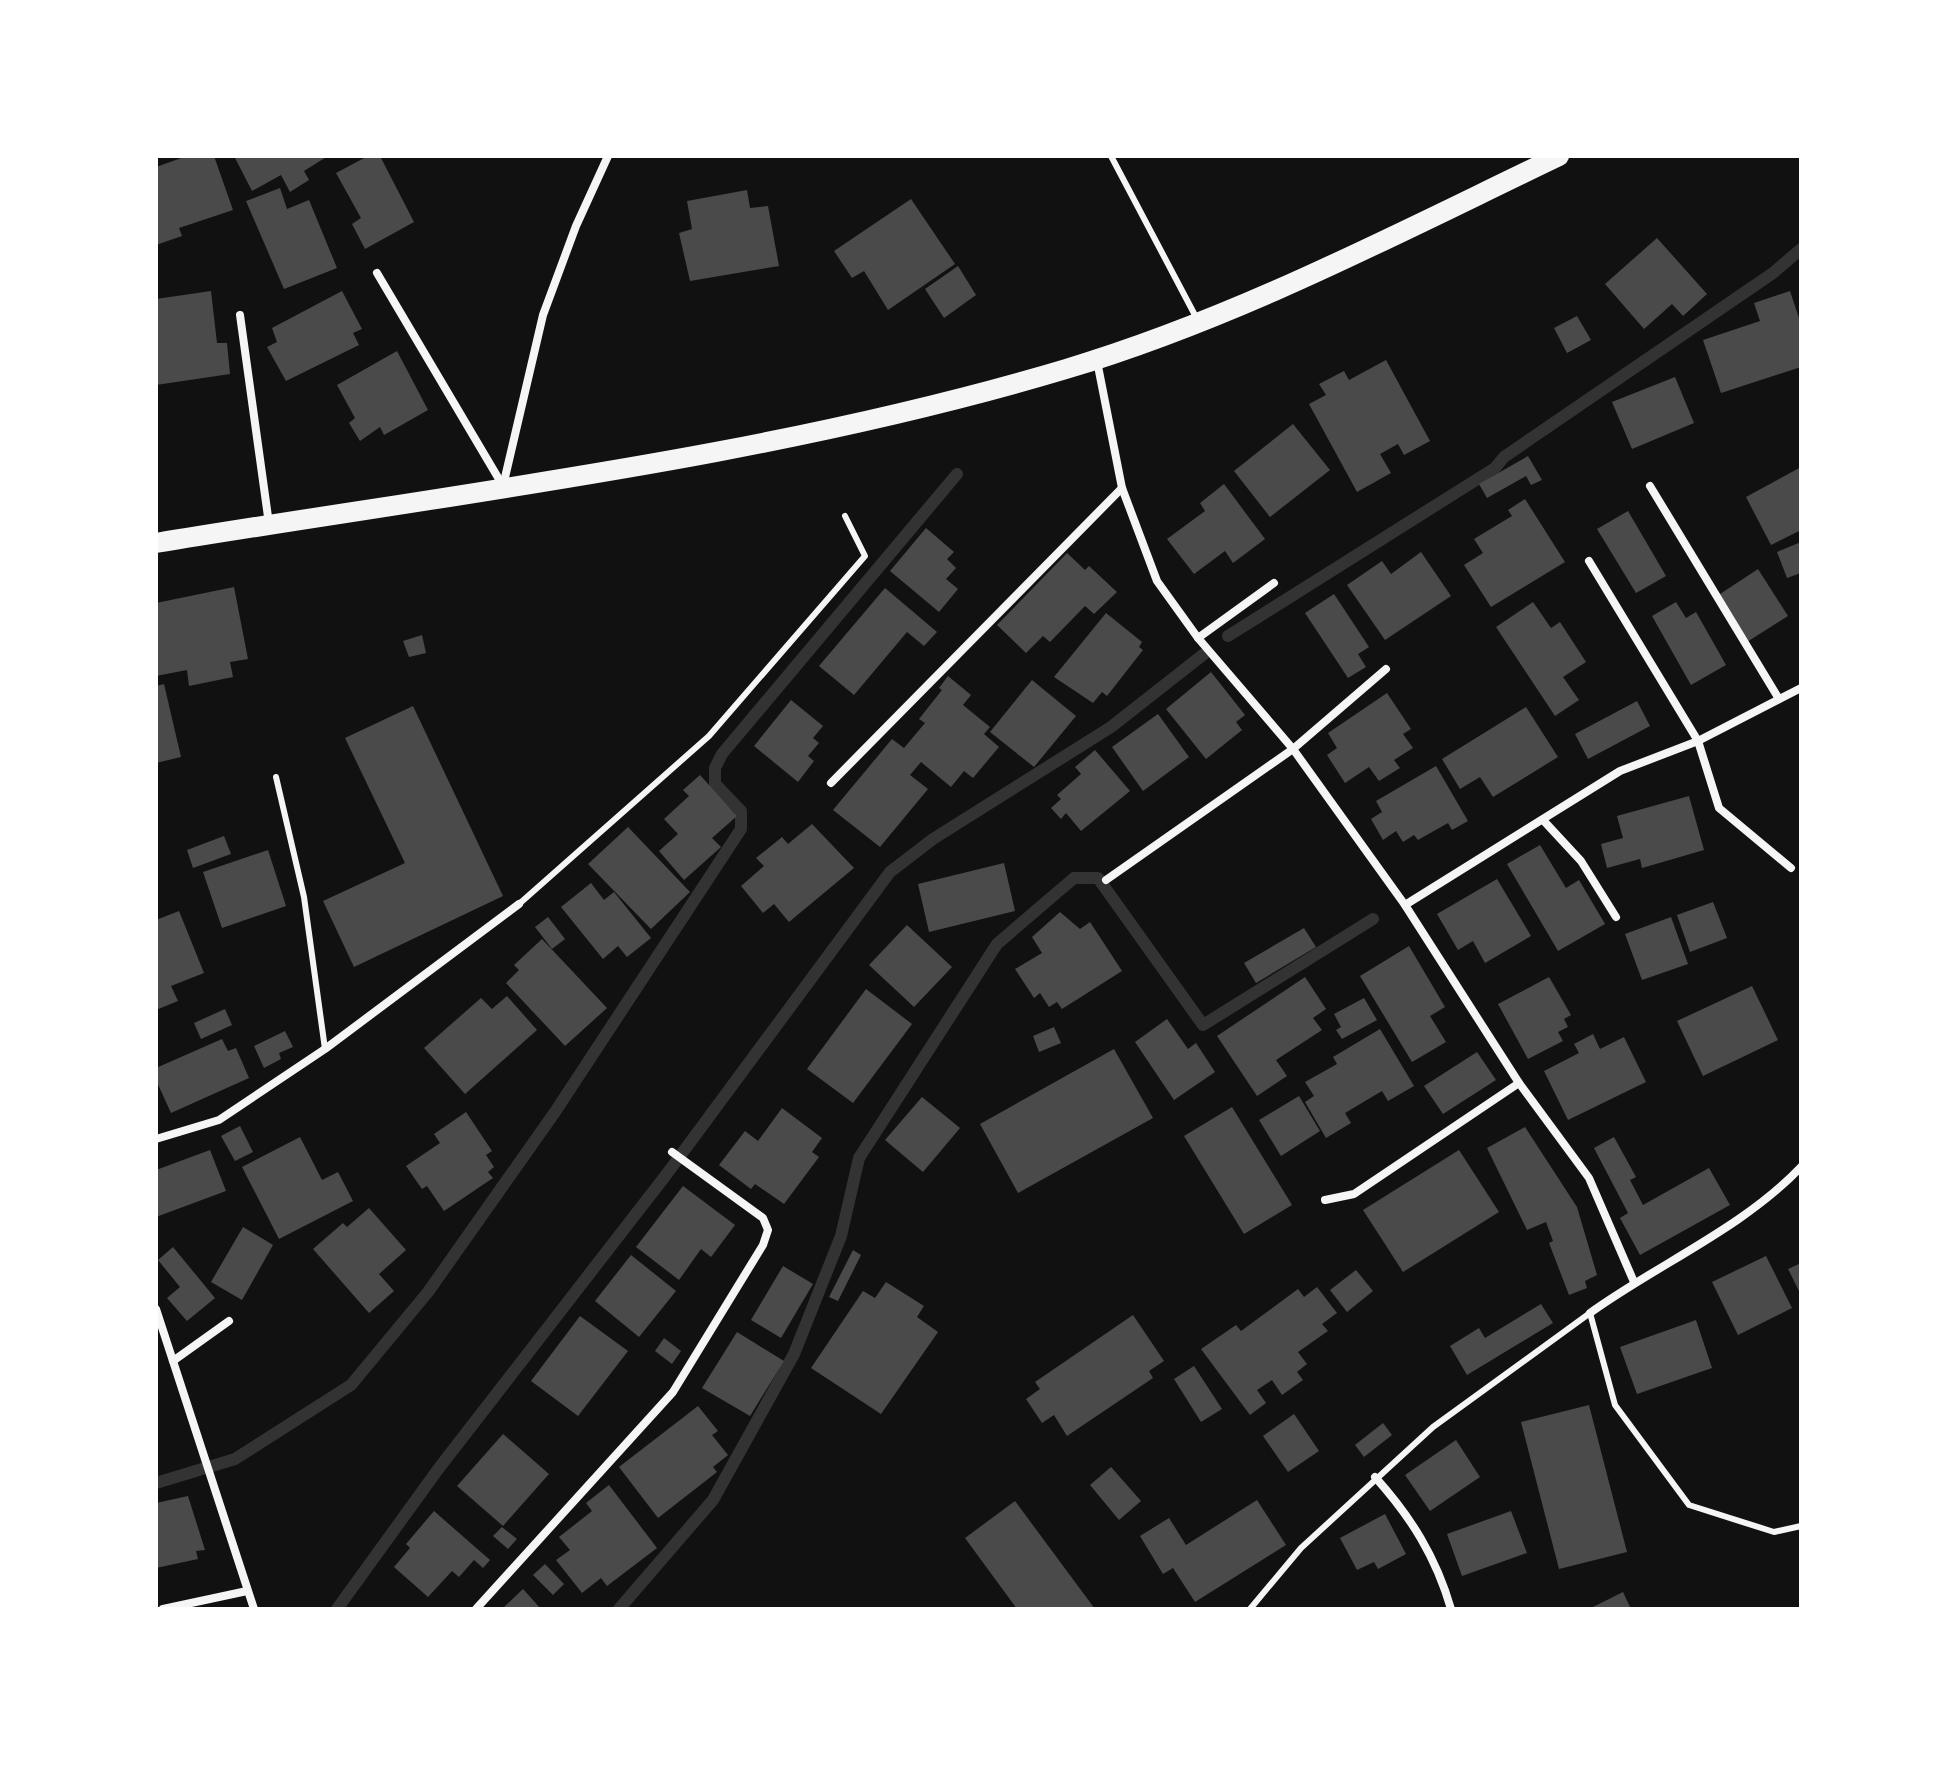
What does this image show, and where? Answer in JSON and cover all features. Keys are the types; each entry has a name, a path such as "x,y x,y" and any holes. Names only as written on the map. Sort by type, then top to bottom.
{"main road":[{"path":"156,543 503,487 834,427 956,400 1097,358 1198,321 1331,265 1559,156"}],"street":[{"path":"503,487 543,315 576,226 608,156"},
{"path":"377,273 503,487"},
{"path":"240,315 269,524"},
{"path":"1097,358 1122,488 1157,581 1198,638 1293,749 1405,905 1519,1083 1589,1178 1634,1282"},
{"path":"1650,486 1779,699"},
{"path":"831,783 1122,488"},
{"path":"1589,561 1698,741 1719,808 1791,868"},
{"path":"1198,638 1274,583"},
{"path":"1106,880 1293,749 1386,669"},
{"path":"1405,905 1620,771 1698,741 1801,688"},
{"path":"1543,820 1581,861 1616,917"},
{"path":"156,1139 219,1120 325,1049 519,904"},
{"path":"1325,1200 1354,1194 1519,1083"},
{"path":"476,1609 673,1392 763,1245 768,1230 763,1218 672,1152"},
{"path":"1590,1313 1634,1282 1773,1197 1801,1167"},
{"path":"156,1309 254,1609"},
{"path":"173,1361 229,1321"},
{"path":"1375,1477 1417,1528 1441,1574 1451,1609"},
{"path":"163,1609 247,1591"}],"lane":[{"path":"1111,156 1198,321"},
{"path":"519,904 709,736 865,556 845,516"},
{"path":"276,777 304,897 325,1049"},
{"path":"1250,1609 1301,1548 1375,1477 1433,1427 1590,1313 1615,1405 1689,1505 1774,1532 1801,1526"}],"building":[{"path":"187,156 214,156 233,210 179,228 182,236 156,245 156,167"},
{"path":"234,156 328,156 304,171 309,180 290,192 281,175 252,191"},
{"path":"368,156 380,156 414,222 365,249 352,224 361,218 336,173"},
{"path":"280,188 287,209 309,200 337,268 284,289 246,201"},
{"path":"747,190 750,208 768,206 779,266 690,281 679,233 692,229 687,201"},
{"path":"911,199 955,264 888,310 864,271 852,278 834,251"},
{"path":"1657,238 1707,294 1683,316 1672,304 1644,329 1605,284"},
{"path":"958,266 976,295 944,318 925,289"},
{"path":"211,291 217,343 227,343 230,374 156,385 156,299"},
{"path":"342,291 362,329 353,333 359,345 286,381 267,347 277,342 272,328"},
{"path":"1790,291 1801,324 1801,367 1721,393 1703,340 1760,321 1754,303"},
{"path":"1577,316 1591,340 1567,353 1554,328"},
{"path":"397,351 428,410 384,435 380,427 360,441 349,423 355,418 337,385"},
{"path":"1386,360 1430,441 1404,455 1398,444 1380,454 1391,473 1357,492 1309,404 1326,395 1319,384 1344,371 1349,380"},
{"path":"1675,377 1694,423 1632,449 1612,402"},
{"path":"1293,424 1330,470 1270,517 1234,471"},
{"path":"1528,456 1542,480 1531,485 1526,476 1487,498 1479,484"},
{"path":"1801,467 1801,530 1771,545 1746,497"},
{"path":"1224,484 1265,539 1233,563 1225,551 1194,574 1167,539 1205,511 1200,503"},
{"path":"1525,499 1565,562 1491,607 1464,565 1483,553 1474,539 1512,516 1508,510"},
{"path":"1628,511 1666,576 1636,593 1597,529"},
{"path":"926,528 954,552 947,559 956,568 946,579 958,589 939,612 890,571"},
{"path":"1801,542 1801,573 1787,578 1777,552"},
{"path":"1421,552 1451,596 1385,640 1347,585 1382,561 1391,574"},
{"path":"1067,553 1085,570 1089,566 1117,592 1094,614 1085,606 1050,642 1043,636 1026,653 997,625"},
{"path":"1758,569 1788,616 1747,642 1717,596"},
{"path":"234,587 248,659 230,662 233,677 189,686 187,670 156,676 156,603"},
{"path":"885,588 937,632 924,646 907,632 854,695 819,666"},
{"path":"1334,594 1369,647 1358,654 1366,667 1348,678 1305,613"},
{"path":"1533,602 1551,628 1560,622 1586,662 1563,677 1579,700 1555,716 1496,627"},
{"path":"1676,602 1686,618 1696,612 1726,665 1691,685 1652,616"},
{"path":"1106,613 1142,642 1139,647 1143,650 1107,696 1102,692 1093,703 1054,677"},
{"path":"422,635 426,653 409,657 403,641"},
{"path":"1211,672 1245,715 1236,722 1242,730 1206,759 1166,709"},
{"path":"948,676 971,695 963,705 990,727 984,734 999,747 973,778 964,771 951,787 921,762 910,775 928,789 880,847 833,810 892,739 904,748 925,723 919,719 942,690 939,688"},
{"path":"1032,680 1076,716 1034,767 990,732"},
{"path":"164,684 181,757 156,763 156,686"},
{"path":"1387,693 1411,729 1403,734 1413,748 1394,760 1400,768 1379,781 1369,767 1345,783 1327,755 1337,748 1328,733"},
{"path":"791,700 823,726 813,738 819,743 808,756 814,761 798,782 754,746"},
{"path":"1637,701 1650,726 1588,759 1575,734"},
{"path":"413,706 503,896 354,967 323,901 405,863 345,738"},
{"path":"1526,707 1558,757 1493,797 1480,777 1460,789 1442,759"},
{"path":"1158,714 1189,757 1143,791 1112,747"},
{"path":"1095,750 1130,791 1081,831 1066,813 1061,819 1051,808 1061,799 1057,795 1081,774 1075,767"},
{"path":"1436,766 1468,821 1452,830 1448,823 1418,840 1414,835 1403,842 1396,831 1383,840 1371,819 1382,812 1376,801"},
{"path":"700,775 737,816 712,838 721,847 684,880 659,851 678,834 664,819 689,796 683,790"},
{"path":"1689,796 1704,850 1642,868 1640,859 1607,868 1601,844 1623,838 1617,816"},
{"path":"812,824 854,868 789,922 774,904 763,913 741,886 764,866 756,858 782,837 788,844"},
{"path":"628,827 690,892 651,929 588,864"},
{"path":"224,836 231,854 193,868 187,850"},
{"path":"1540,845 1566,888 1579,880 1605,924 1558,951 1507,864"},
{"path":"268,850 286,906 222,928 203,872"},
{"path":"1004,863 1015,911 929,932 918,884"},
{"path":"1497,879 1531,936 1485,963 1473,941 1458,950 1437,914"},
{"path":"591,883 604,900 614,892 651,938 627,957 618,946 603,959 561,907"},
{"path":"1713,902 1727,938 1690,952 1677,915"},
{"path":"179,911 204,973 171,986 178,1001 156,1010 156,920"},
{"path":"1060,912 1080,929 1090,922 1122,971 1062,1009 1057,1002 1049,1007 1040,993 1034,998 1015,969 1042,953 1032,937"},
{"path":"548,917 565,939 552,949 535,927"},
{"path":"1671,917 1688,964 1642,980 1625,934"},
{"path":"907,925 952,967 914,1007 869,965"},
{"path":"1304,928 1316,947 1256,983 1244,963"},
{"path":"542,939 607,1008 565,1046 506,983 519,970 514,965"},
{"path":"1409,946 1445,1007 1430,1016 1446,1042 1412,1062 1360,976"},
{"path":"1305,977 1326,1009 1313,1018 1322,1030 1276,1060 1287,1076 1257,1096 1217,1036"},
{"path":"1549,977 1571,1015 1564,1019 1568,1027 1558,1032 1563,1041 1528,1059 1498,1004"},
{"path":"1752,986 1778,1040 1703,1076 1677,1021"},
{"path":"866,989 912,1024 853,1103 807,1069"},
{"path":"507,996 537,1030 465,1094 424,1048 481,998 492,1009"},
{"path":"1364,998 1377,1020 1342,1039 1336,1030 1341,1027 1334,1014"},
{"path":"225,1009 232,1025 201,1039 194,1023"},
{"path":"1167,1019 1188,1049 1196,1043 1215,1072 1174,1100 1135,1042"},
{"path":"1054,1027 1061,1043 1039,1052 1033,1036"},
{"path":"1380,1029 1414,1086 1388,1101 1382,1091 1345,1113 1351,1123 1326,1138 1305,1102 1314,1096 1305,1082 1337,1064 1333,1057"},
{"path":"285,1031 293,1047 279,1053 281,1059 264,1068 254,1046"},
{"path":"1593,1034 1600,1049 1624,1037 1646,1082 1568,1120 1544,1071 1579,1053 1574,1044"},
{"path":"222,1039 228,1051 236,1048 249,1078 171,1113 156,1080 156,1068"},
{"path":"1114,1049 1153,1118 1018,1193 980,1124"},
{"path":"1477,1052 1496,1080 1443,1114 1424,1086"},
{"path":"1299,1096 1320,1131 1281,1156 1259,1120"},
{"path":"922,1097 960,1128 923,1172 885,1140"},
{"path":"1232,1107 1292,1205 1244,1234 1184,1136"},
{"path":"782,1108 822,1138 812,1152 819,1157 784,1204 755,1184 751,1189 719,1165 745,1131 758,1141"},
{"path":"466,1112 492,1151 486,1155 494,1167 488,1172 493,1178 444,1211 427,1186 422,1189 406,1166 440,1143 434,1134"},
{"path":"240,1126 253,1152 235,1161 221,1136"},
{"path":"1525,1127 1577,1207 1597,1275 1585,1281 1587,1288 1569,1295 1549,1243 1553,1241 1546,1222 1527,1230 1487,1148"},
{"path":"300,1137 322,1180 338,1172 353,1201 279,1239 242,1167"},
{"path":"1614,1137 1636,1177 1630,1180 1643,1205 1709,1168 1730,1205 1640,1255 1620,1218 1628,1213 1594,1148"},
{"path":"210,1150 226,1191 156,1217 156,1170"},
{"path":"1459,1150 1499,1212 1403,1272 1363,1210"},
{"path":"683,1186 735,1225 711,1257 701,1249 679,1280 636,1247"},
{"path":"369,1208 406,1250 379,1274 394,1291 369,1313 313,1249 343,1223 347,1227"},
{"path":"243,1227 273,1245 242,1300 211,1282"},
{"path":"173,1247 215,1298 187,1321 167,1298 180,1287 158,1260"},
{"path":"853,1250 861,1255 838,1301 829,1297"},
{"path":"631,1255 676,1291 639,1337 595,1301"},
{"path":"1766,1256 1792,1308 1738,1335 1712,1282"},
{"path":"1801,1263 1801,1295 1788,1269"},
{"path":"783,1266 813,1284 781,1338 751,1320"},
{"path":"1356,1270 1373,1291 1347,1312 1330,1290"},
{"path":"886,1282 924,1306 917,1317 938,1332 881,1414 811,1368 863,1291 875,1298"},
{"path":"1317,1287 1337,1313 1322,1324 1328,1331 1298,1352 1307,1364 1297,1372 1303,1380 1282,1395 1272,1380 1257,1390 1266,1403 1250,1415 1201,1349 1236,1325 1241,1331 1298,1289 1304,1297"},
{"path":"1541,1304 1553,1323 1467,1375 1450,1346 1479,1328 1485,1338"},
{"path":"1133,1315 1164,1361 1149,1371 1153,1378 1067,1436 1054,1415 1042,1423 1026,1399 1040,1389 1035,1382"},
{"path":"580,1316 628,1351 578,1416 531,1381"},
{"path":"1696,1320 1712,1368 1637,1394 1620,1347"},
{"path":"737,1332 784,1361 750,1416 702,1388"},
{"path":"664,1338 681,1351 672,1364 655,1351"},
{"path":"1194,1366 1222,1409 1201,1422 1174,1379"},
{"path":"1589,1405 1627,1552 1559,1569 1521,1422"},
{"path":"698,1406 718,1431 712,1435 728,1455 713,1467 717,1472 658,1518 619,1467"},
{"path":"1294,1414 1319,1451 1288,1472 1263,1436"},
{"path":"1383,1423 1392,1435 1364,1457 1355,1445"},
{"path":"503,1434 549,1474 503,1526 457,1486"},
{"path":"1456,1440 1480,1477 1430,1511 1405,1475"},
{"path":"1111,1467 1141,1501 1119,1520 1090,1485"},
{"path":"609,1485 657,1548 607,1586 601,1578 582,1593 556,1560 570,1550 559,1537 592,1511 586,1503"},
{"path":"188,1496 205,1550 196,1551 198,1559 156,1568 156,1503"},
{"path":"1257,1500 1286,1545 1195,1602 1173,1568 1163,1574 1140,1536 1169,1518 1186,1545"},
{"path":"1015,1501 1095,1609 1017,1609 965,1538"},
{"path":"434,1511 490,1560 483,1568 474,1560 459,1577 452,1571 428,1597 394,1567 410,1548 406,1544"},
{"path":"1511,1511 1527,1553 1462,1576 1447,1534"},
{"path":"1385,1514 1406,1554 1378,1569 1374,1562 1357,1570 1340,1538"},
{"path":"502,1527 517,1539 508,1549 493,1536"},
{"path":"545,1564 564,1584 553,1595 533,1575"},
{"path":"523,1589 541,1609 505,1609 504,1607"},
{"path":"1623,1592 1631,1609 1589,1609"}],"waterway":[{"path":"1228,636 1495,468 1504,457 1773,273 1801,249"},
{"path":"156,1483 235,1459 351,1385 428,1292 555,1112 741,829 741,811 715,784 715,768 722,754 957,474"},
{"path":"337,1609 439,1468 666,1175 890,872 933,839 1111,727 1204,654"},
{"path":"619,1609 713,1500 794,1354 841,1236 859,1158 997,944 1074,878 1098,878 1203,1025 1373,919"}]}
